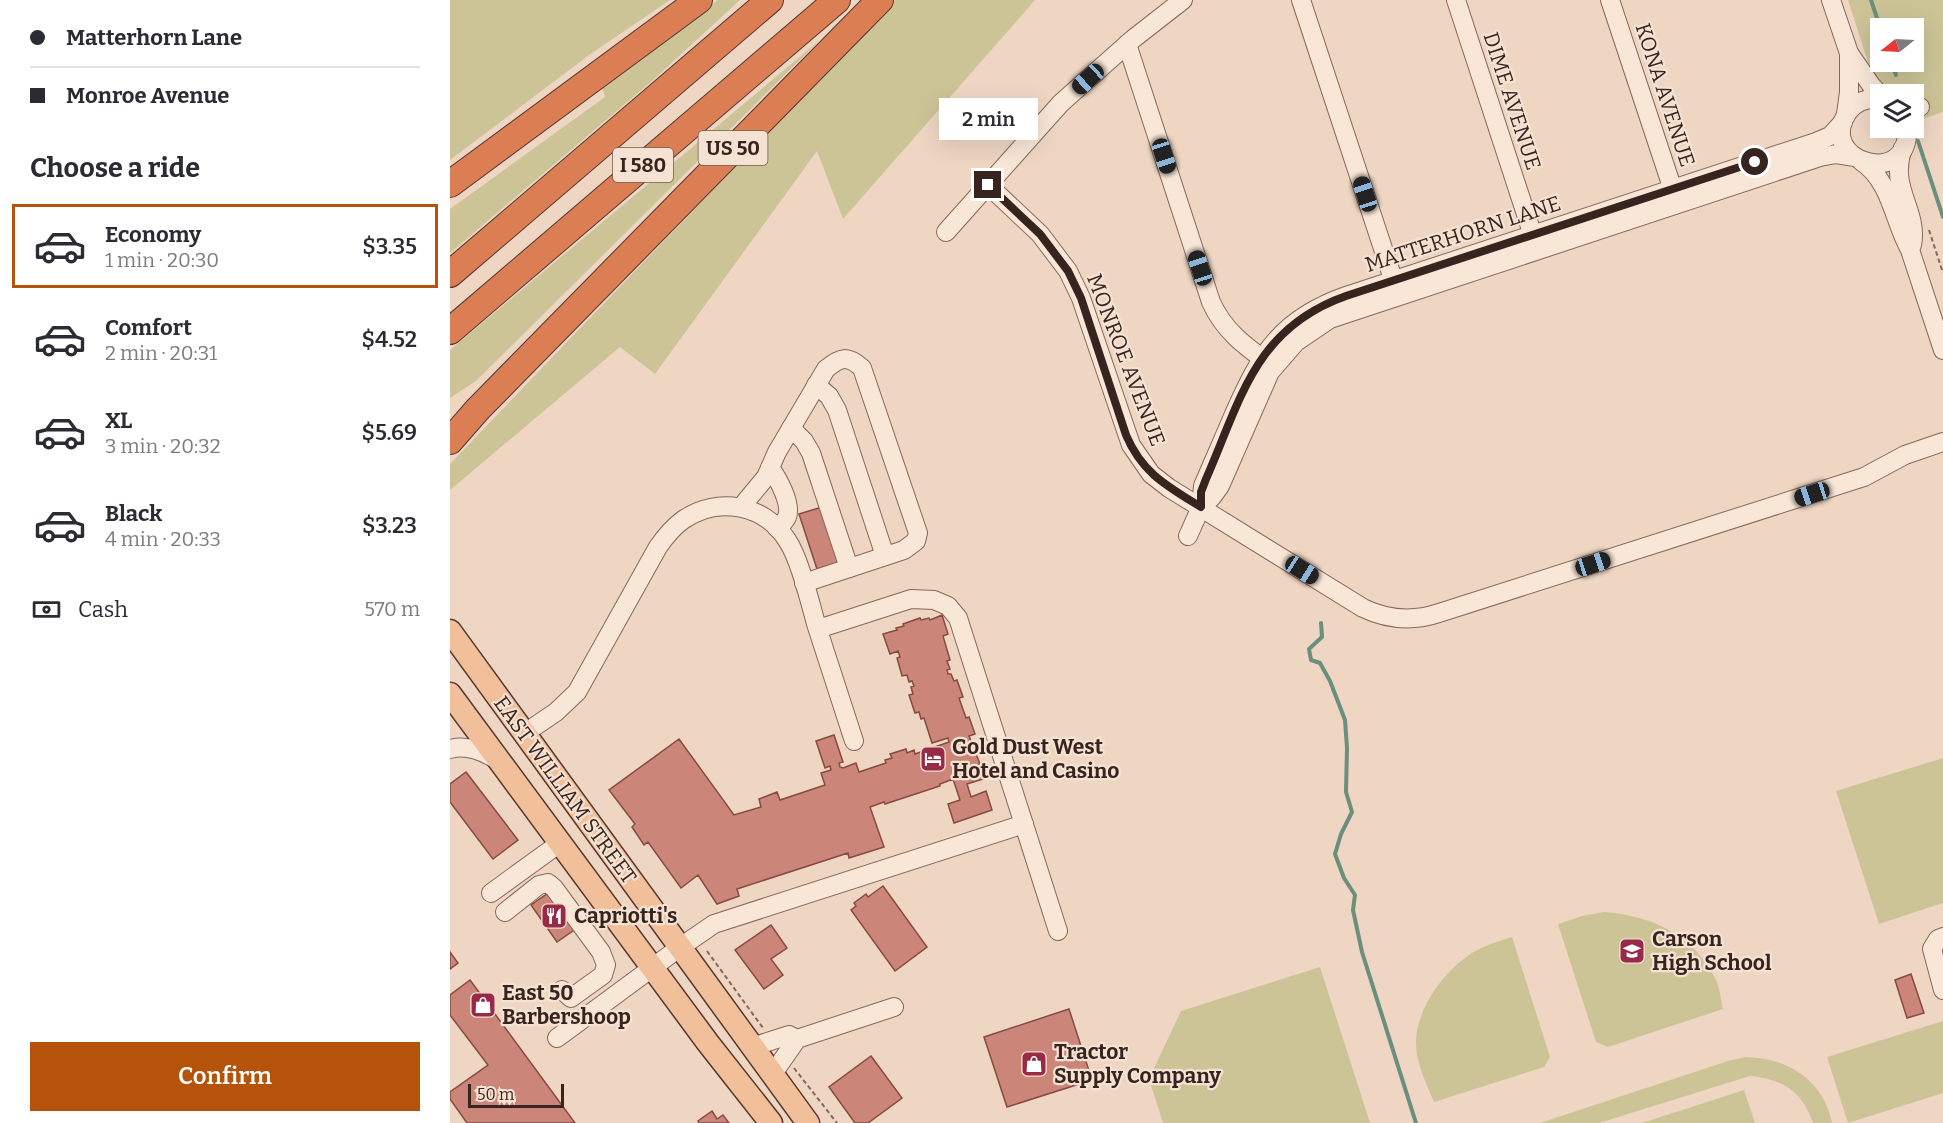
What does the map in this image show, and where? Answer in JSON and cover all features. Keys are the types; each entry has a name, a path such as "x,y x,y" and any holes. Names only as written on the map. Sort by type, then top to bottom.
{"highway":[{"path":"450,184 699,0"},
{"name":"I 580","path":"450,274 770,0"},
{"name":"I 580","path":"450,331 837,0"},
{"name":"US 50","path":"450,428 478,409 880,0"},
{"path":"450,441 478,409"}],"main road":[{"name":"EAST WILLIAM STREET","path":"450,632 808,1123"},
{"name":"EAST WILLIAM STREET","path":"456,702 708,1042 771,1123"}],"street":[{"path":"946,232 1054,110 1127,44 1184,0"},
{"path":"1301,0 1396,288"},
{"name":"DIME AVENUE","path":"1456,0 1535,242"},
{"name":"KONA AVENUE","path":"1611,0 1675,196"},
{"path":"1832,0 1849,53 1849,92 1842,137 1845,145 1875,172 1885,186 1910,250 1943,350"},
{"path":"1127,44 1211,302 1230,333 1268,362"},
{"path":"1849,53 1870,84"},
{"name":"MATTERHORN LANE","path":"1188,536 1201,507 1220,486 1264,386 1268,362 1316,327 1396,288 1675,196 1824,139 1835,132 1851,108 1870,99"},
{"path":"1909,138 1898,174 1912,227 1910,250"},
{"name":"MATTERHORN LANE","path":"1675,196 1836,154 1869,164 1884,163 1898,154 1909,138"},
{"name":"MONROE AVENUE","path":"988,185 1040,234 1068,271 1081,298 1126,435 1136,456 1151,474 1363,608 1385,616 1419,618 1864,477 1905,455 1943,442"},
{"path":"742,506 766,477 791,428 826,369 845,358 862,368 918,533 916,541 911,547 804,583"},
{"path":"816,385 829,396 837,410 885,556"},
{"path":"791,428 804,441 811,453 849,568"},
{"path":"770,468 779,479 789,508 786,519 777,528"},
{"path":"525,733 556,712 577,692 658,547 669,532 695,512 725,505 742,506 758,513 777,528 788,541 804,583 855,741"},
{"path":"818,629 911,599 934,600 948,606 958,618 1058,931"},
{"path":"456,702 464,724 455,748 486,754 503,764"},
{"path":"557,1038 652,967 705,930 722,921 1024,824"},
{"path":"491,893 560,843"},
{"path":"505,912 539,885 548,884 554,888 594,943 606,965 603,975 570,998 562,990"},
{"path":"1943,937 1938,939 1932,949 1943,990"},
{"path":"772,1075 797,1039 894,1007"},
{"path":"752,1047 789,1035 797,1039"}],"shaded area":[{"path":"450,0 670,0 589,55 450,160"},
{"path":"718,0 740,0 653,80 450,253 450,209 605,97 602,87"},
{"path":"895,0 1035,0 843,219 817,151 655,374 620,347 450,490 450,464"},
{"path":"1848,0 1943,0 1943,112 1924,119 1924,84 1875,84 1871,72 1924,72 1924,18 1870,18 1870,69"},
{"path":"820,40 476,381 450,398 450,350"},
{"path":"1943,758 1943,903 1879,924 1836,791"},
{"path":"1604,912 1655,923 1684,940 1708,966 1717,982 1723,1009 1608,1047 1596,1042 1558,924"},
{"path":"1512,937 1550,1057 1544,1067 1434,1102 1417,1056 1416,1040 1421,1015 1441,981 1459,962 1479,949"},
{"path":"1320,967 1370,1123 1163,1123 1149,1079 1181,1011"},
{"path":"1943,1021 1943,1093 1848,1123 1827,1057"},
{"path":"1745,1057 1775,1061 1801,1074 1821,1095 1832,1123 1813,1123 1803,1103 1789,1089 1772,1080 1750,1076 1599,1123 1540,1123 1728,1061"},
{"path":"1744,1090 1755,1123 1642,1123"}],"building":[{"path":"822,507 840,562 817,569 799,514"},
{"name":"Gold Dust West Hotel and Casino","path":"942,615 948,634 943,636 950,660 947,661 950,669 947,670 948,674 951,674 954,681 957,680 963,697 959,698 975,734 969,736 983,779 967,784 971,797 986,791 992,810 954,823 948,804 960,800 953,779 940,786 870,807 884,847 849,858 848,853 737,889 739,896 717,904 698,875 681,888 648,842 644,845 632,827 635,824 609,790 679,739 734,815 761,807 759,799 777,792 780,800 825,785 821,773 831,770 830,766 825,768 816,741 834,735 843,762 839,763 840,767 856,763 859,772 886,763 885,760 892,758 890,754 906,749 907,753 914,750 915,754 949,742 948,738 932,743 924,718 921,719 919,712 915,713 909,695 913,694 912,681 909,682 907,675 902,676 897,658 900,657 898,651 890,654 883,634 897,630 896,628 904,626 903,624 920,618 930,620"},
{"path":"466,772 518,840 493,859 450,802 450,784"},
{"path":"883,886 927,947 895,971 851,910 856,906 854,903 866,894 868,897"},
{"name":"Capriotti's","path":"551,891 577,928 557,942 531,905"},
{"path":"771,925 787,948 771,959 783,975 764,989 735,950"},
{"path":"450,952 458,963 450,969"},
{"path":"1911,974 1924,1013 1907,1018 1895,980"},
{"path":"470,980 575,1123 467,1123 450,1099 450,1092 488,1065 450,1015 450,995"},
{"path":"1069,1009 1092,1080 1007,1107 984,1037"},
{"path":"871,1056 902,1098 868,1123 855,1123 829,1087"},
{"path":"712,1111 717,1119 723,1115 729,1123 699,1123 698,1121"}],"waterway":[{"path":"1871,0 1877,18"},
{"path":"1918,141 1943,217"},
{"path":"1321,623 1322,637 1309,649 1311,660 1320,663 1330,681 1345,720 1346,792 1352,812 1341,834 1335,854 1344,878 1355,895 1353,910 1362,952 1416,1123"}],"place":[{"name":"Gold Dust West Hotel and Casino","path":"933,759"},
{"name":"Capriotti's","path":"554,916"},
{"name":"Carson High School","path":"1632,951"},
{"name":"East 50 Barbershoop","path":"483,1005"},
{"name":"Tractor Supply Company","path":"1034,1064"}],"route":[{"path":"988,185 1040,234 1068,271 1081,298 1126,435 1136,456 1151,474 1201,507 1203,486 1257,365 1265,352 1286,330 1317,308 1346,296 1755,162"}]}
